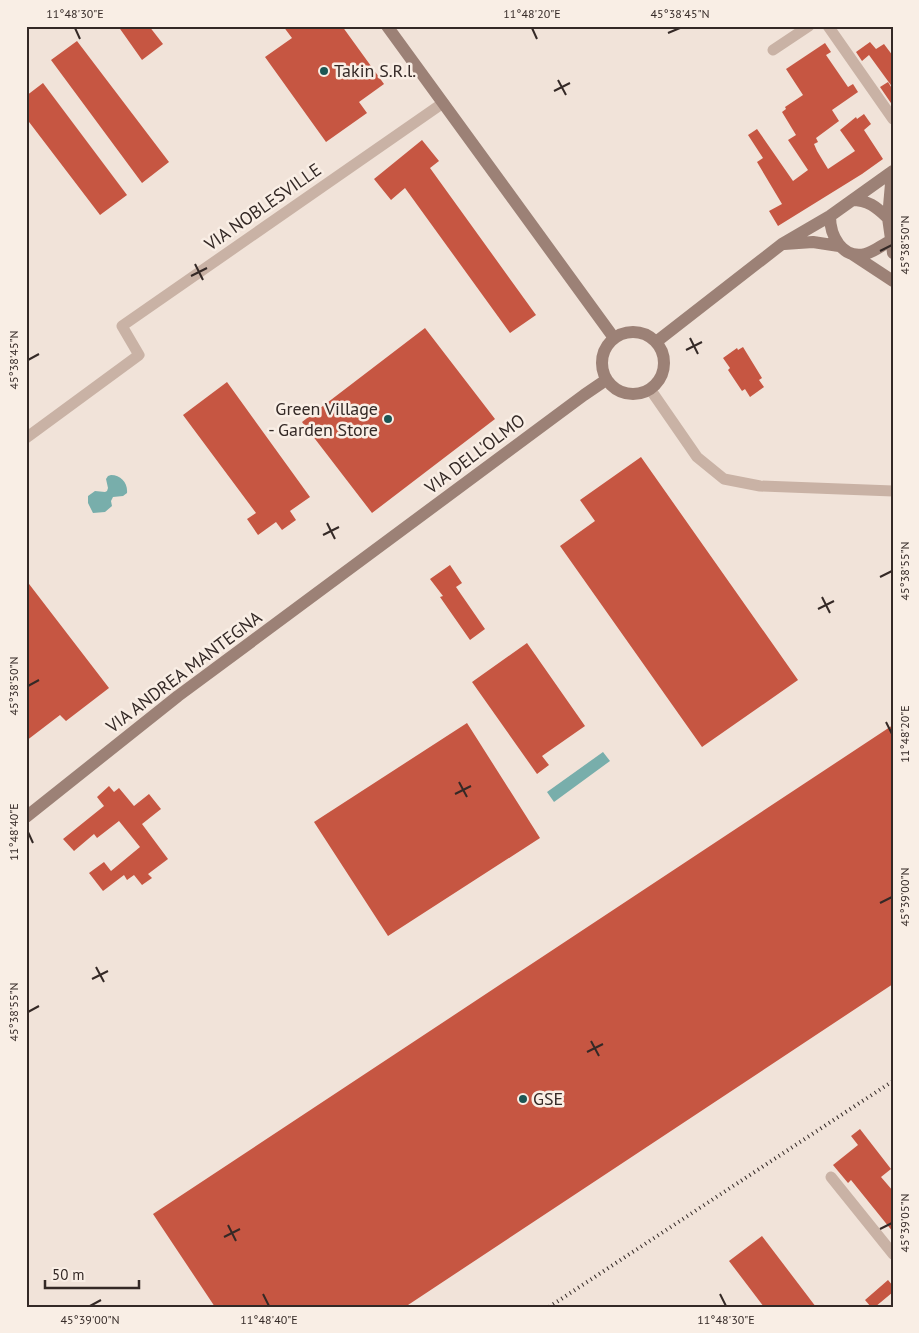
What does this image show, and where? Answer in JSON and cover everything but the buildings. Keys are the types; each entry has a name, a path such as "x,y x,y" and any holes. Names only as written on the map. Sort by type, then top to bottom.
{"main road":[{"path":"388,26 614,338"},
{"path":"656,342 782,244 830,216 893,172"},
{"path":"782,244 813,242 844,249 858,255 892,247 888,218 893,172"},
{"path":"852,200 874,205 888,218"},
{"path":"830,216 831,230 844,249 893,281"},
{"path":"636,331 650,336 656,342 663,353 664,367 660,379 650,389 639,394 626,394 615,389 606,380 601,361 605,348 614,338 620,334 636,331"},
{"name":"VIA DELL'OLMO","path":"366,557 606,380"},
{"name":"VIA ANDREA MANTEGNA","path":"26,817 178,696 366,557"}],"street":[{"path":"773,50 809,26"},
{"path":"828,26 893,119"},
{"name":"VIA NOBLESVILLE","path":"26,438 139,355 122,326 443,103"},
{"path":"650,389 697,457 724,479 760,486 893,491"},
{"path":"831,1177 893,1254"}],"water":[{"path":"111,475 118,476 123,480 127,493 123,496 113,497 111,501 112,506 105,512 93,513 88,503 88,496 95,491 107,491 106,479"},
{"path":"603,752 610,761 554,802 547,792"}],"railway":[{"path":"549,1307 893,1081"}],"place":[{"name":"Takin S.R.l.","path":"324,71"},
{"name":"Green Village - Garden Store","path":"388,419"},
{"name":"GSE","path":"523,1099"}]}
